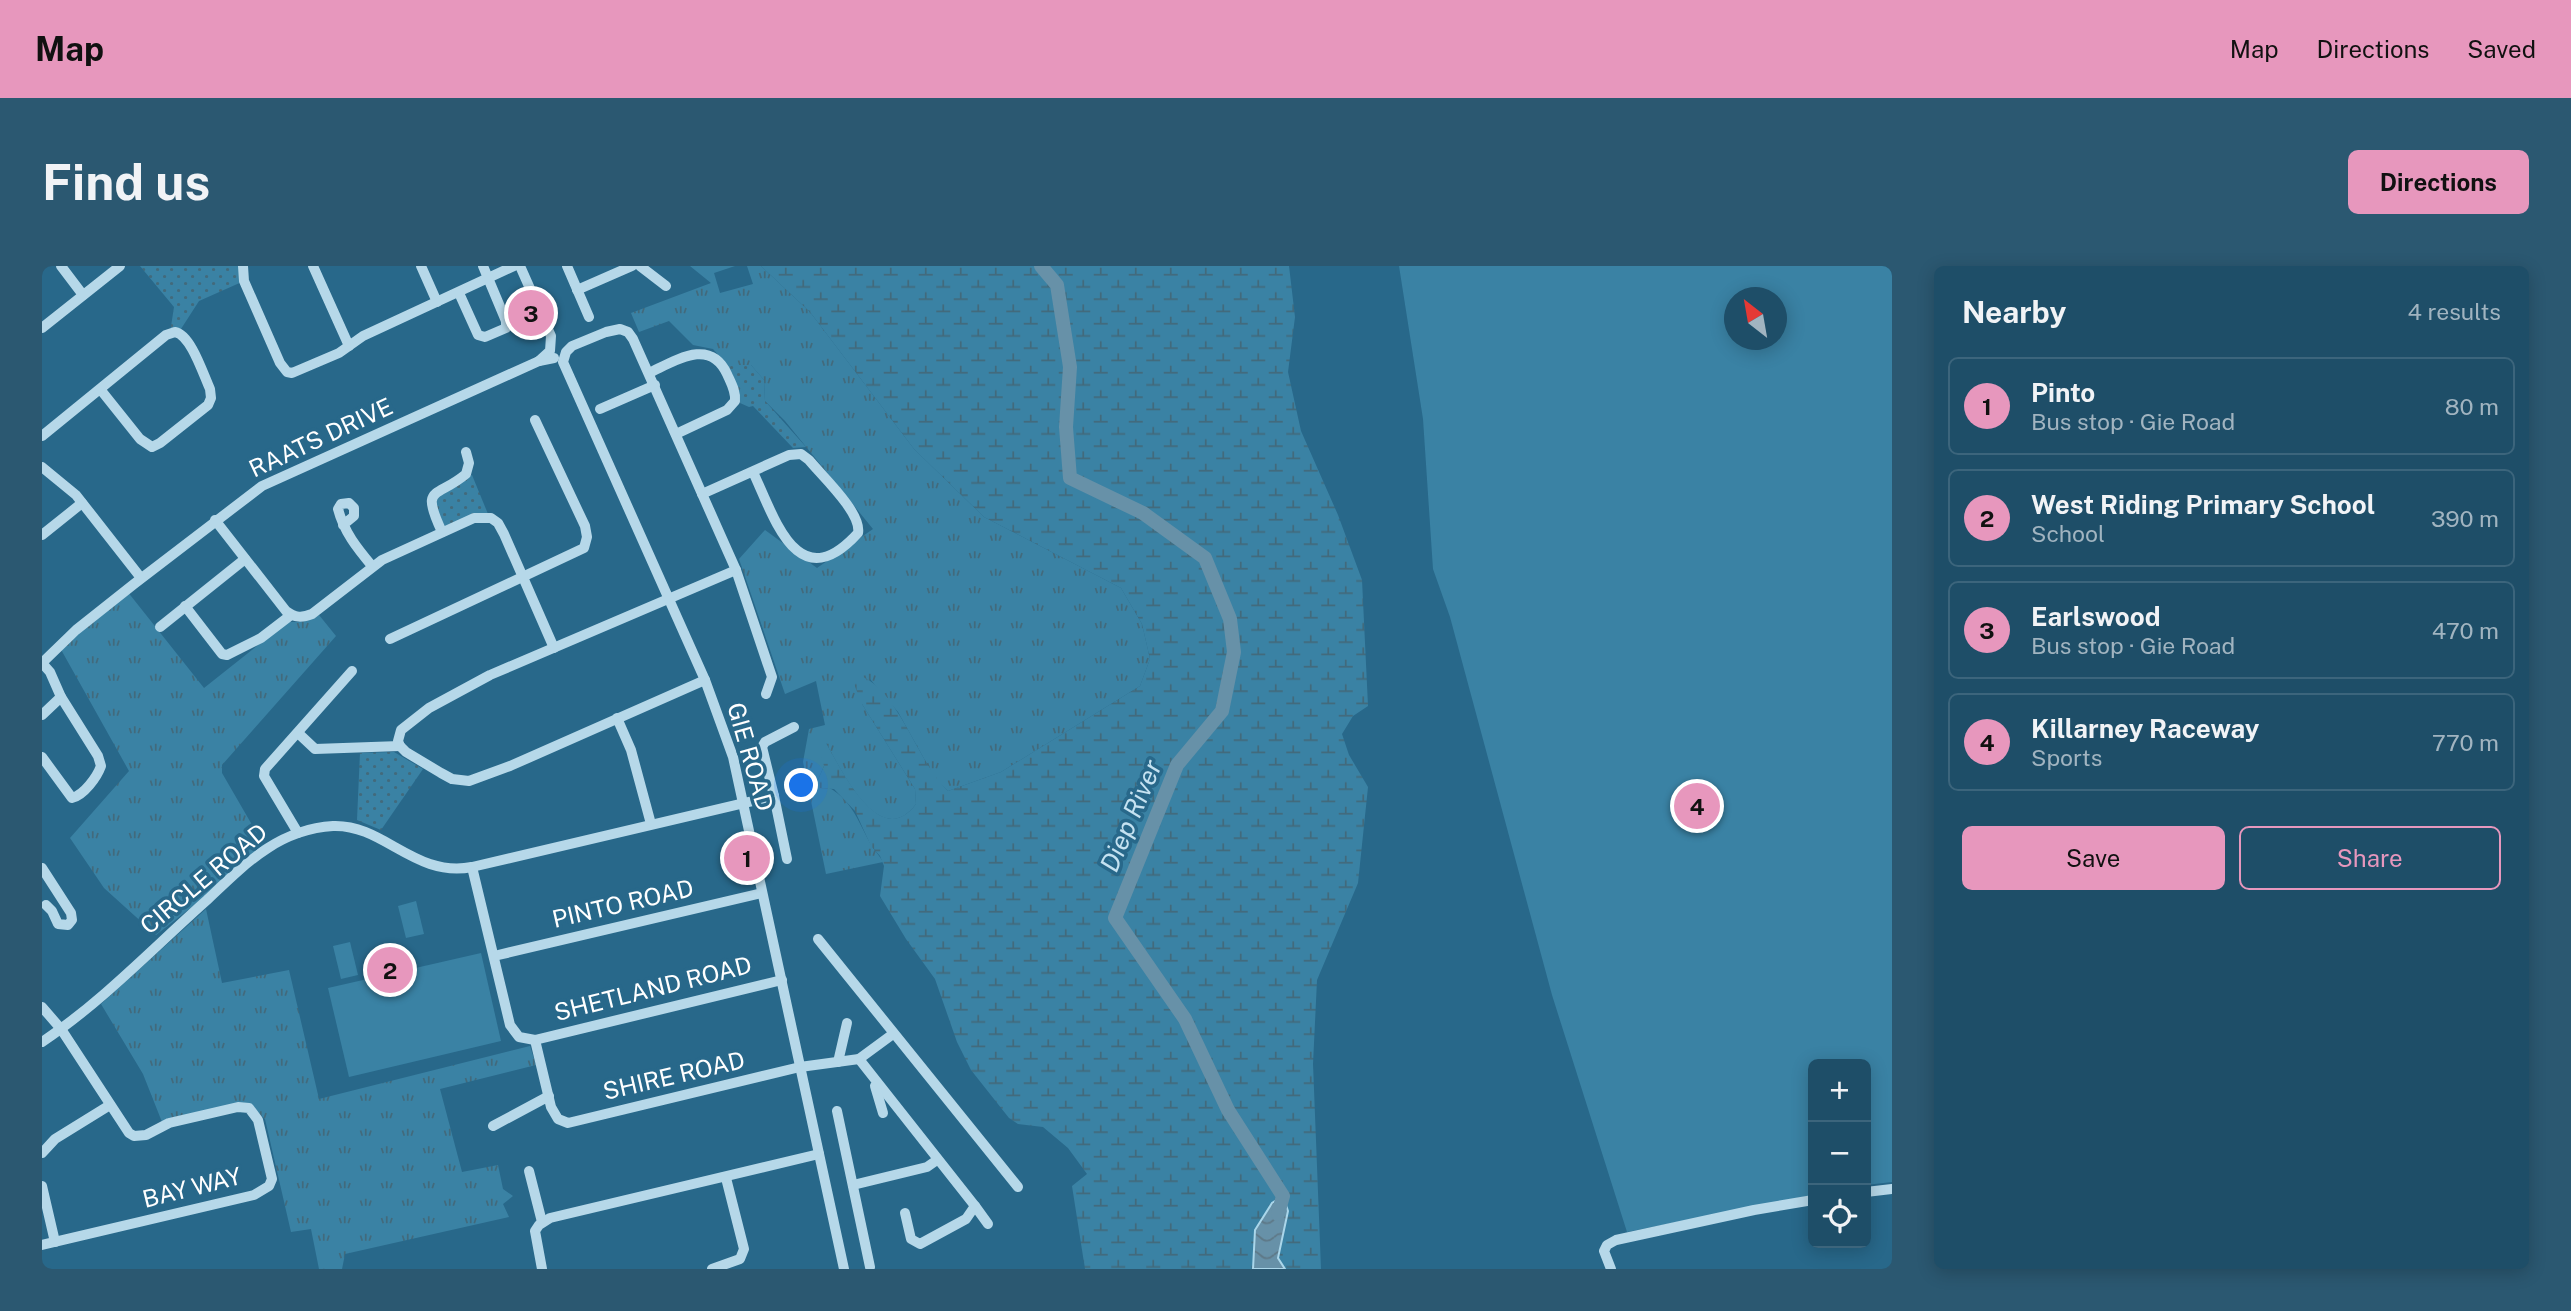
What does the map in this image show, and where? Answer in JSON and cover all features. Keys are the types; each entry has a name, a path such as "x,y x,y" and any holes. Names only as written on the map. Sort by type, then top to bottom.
{"street":[{"path":"61,266 83,295"},
{"path":"42,328 120,266"},
{"path":"243,266 244,281 280,363 287,372 299,372 339,353 363,337 518,267"},
{"path":"313,266 349,346"},
{"path":"421,266 437,302"},
{"path":"459,293 478,335 485,337 506,328 506,321 482,266"},
{"path":"567,266 589,317"},
{"path":"577,290 632,266"},
{"path":"640,266 665,285 655,293"},
{"name":"GIE ROAD","path":"518,267 559,350 705,680 725,732 844,1269"},
{"name":"RAATS DRIVE","path":"42,663 76,631 215,520 274,479 540,361 559,350 613,330 624,331 633,339 649,373"},
{"path":"42,436 166,335 175,332 183,334 188,342 210,390 211,398 208,405 152,447 140,439 100,389"},
{"path":"676,434 727,410 734,401 733,388 724,368 706,354 690,355 649,373 736,570 772,677 766,694"},
{"path":"600,409 655,385"},
{"path":"390,639 584,548 587,537 585,526 536,420"},
{"path":"442,532 434,514 432,499 437,490 466,474 469,463 466,452"},
{"path":"702,494 789,455 804,455 853,512 858,533 827,557 817,560 806,557 783,537 752,472"},
{"path":"42,467 82,503 142,578"},
{"path":"42,535 82,503"},
{"path":"215,520 291,615 303,617 312,614 372,566 474,518 491,518 504,534 554,648"},
{"path":"343,525 350,539 372,566"},
{"path":"160,627 245,559"},
{"path":"400,747 399,732 429,708 490,676 736,570"},
{"path":"185,606 222,654 227,656 261,638 291,615"},
{"path":"42,663 50,672 61,696 98,756 101,769 78,796 72,798 42,757"},
{"path":"298,833 264,776 265,769 352,671"},
{"path":"298,733 315,749 400,747 452,779 469,781 490,775 705,680"},
{"path":"42,715 61,696"},
{"path":"617,718 631,750 651,824"},
{"path":"787,859 762,747 765,742 794,727"},
{"name":"CIRCLE ROAD","path":"42,1042 61,1029 260,853 298,833 316,828 342,826 359,831 432,866 453,869 472,867 774,796"},
{"path":"472,867 510,1025 519,1037 535,1040 549,1096 493,1126"},
{"path":"42,868 71,913 72,920 68,925 58,924 52,911 44,906 54,895 54,888"},
{"name":"PINTO ROAD","path":"494,956 762,893"},
{"path":"818,939 1018,1187"},
{"name":"SHETLAND ROAD","path":"535,1040 782,980"},
{"name":"BAY WAY","path":"42,1007 61,1029 123,1127 134,1136 146,1135 169,1123 238,1107 249,1108 258,1120 271,1171 271,1183 262,1192 254,1195 42,1245"},
{"path":"838,1062 847,1023"},
{"path":"893,1034 859,1059 988,1224"},
{"name":"SHIRE ROAD","path":"549,1096 551,1107 558,1119 568,1123 800,1067 859,1059"},
{"path":"873,1080 883,1113"},
{"path":"42,1153 55,1139 110,1105"},
{"path":"837,1111 870,1267"},
{"path":"542,1269 535,1235 542,1222 550,1218 819,1154"},
{"path":"853,1185 928,1167 937,1160"},
{"path":"529,1171 542,1222"},
{"path":"712,1269 740,1259 744,1249 726,1178"},
{"path":"42,1186 55,1242"},
{"path":"1871,1191 1892,1189"},
{"path":"1611,1269 1604,1251 1607,1245 1616,1240 1808,1201"},
{"path":"905,1213 911,1239 920,1244 967,1219 975,1206"}],"green space":[{"path":"140,266 243,266 244,281 199,301 179,332 170,333 174,307"},
{"path":"690,266 735,266 714,273 720,293 753,284 747,266 761,266 810,312 914,449 984,517 1121,588 1142,624 1150,659 1140,686 1001,772 948,791 936,780 898,712 870,679 862,704 915,789 916,804 902,816 889,819 876,813 852,787 826,743 824,766 817,782 837,793 850,807 883,862 826,874 803,762 809,729 825,725 816,681 785,694 739,559 765,530 817,568 873,529 785,421 765,401 764,380 751,365 727,365 713,349 693,345 669,321 639,332 631,313 711,283"},
{"path":"761,266 1289,266 1295,317 1288,372 1301,431 1338,515 1362,580 1368,706 1353,716 1342,734 1349,755 1368,787 1358,883 1317,980 1313,1064 1321,1269 1085,1269 1072,1186 1087,1174 1068,1148 1043,1127 1018,1124 1009,1118 971,1070 957,1042 935,979 880,896 884,866 880,856 871,846 855,811 834,789 818,788 817,782 824,766 818,743 826,743 852,787 876,813 889,819 902,816 916,804 915,789 862,704 854,684 859,676 873,683 885,694 937,779 948,791 1001,772 1140,686 1150,659 1142,624 1121,588 984,517 914,449 810,312"},
{"path":"1399,266 1892,266 1892,1182 1871,1184 1871,1059 1808,1059 1808,1196 1627,1232 1552,995 1450,617 1433,569 1423,419"},
{"path":"727,365 751,365 764,380 765,401 806,447 793,448 753,406 740,403 739,391"},
{"path":"472,475 488,514 443,532 434,496 439,488"},
{"path":"127,591 204,688 287,622 302,622 319,615 336,636 222,765 222,773 266,849 156,935 104,888 70,838 129,771 59,646"},
{"path":"394,752 423,769 381,830 357,820 360,753"},
{"path":"416,901 424,934 406,938 398,906"},
{"path":"206,909 222,983 289,970 319,1099 530,1046 536,1065 440,1089 462,1172 498,1165 503,1189 513,1196 503,1204 509,1217 345,1254 342,1269 319,1269 311,1229 291,1232 265,1119 251,1106 162,1122 143,1074 101,1004"},
{"path":"350,942 358,975 341,979 333,946"},
{"path":"481,953 501,1041 349,1077 328,988"}],"water":[{"path":"1283,1196 1288,1211 1278,1258 1285,1269 1253,1269 1255,1230 1272,1203"}],"waterway":[{"name":"Diep River","path":"1041,266 1057,285 1070,367 1066,427 1070,478 1143,513 1205,558 1230,619 1234,652 1222,711 1177,765 1115,918 1185,1019 1228,1110 1283,1196 1278,1214"}],"place":[{"name":"Earlswood","path":"531,313"},
{"name":"Killarney Raceway","path":"1697,806"},
{"name":"Pinto","path":"747,858"},
{"name":"West Riding Primary School","path":"390,970"}]}
